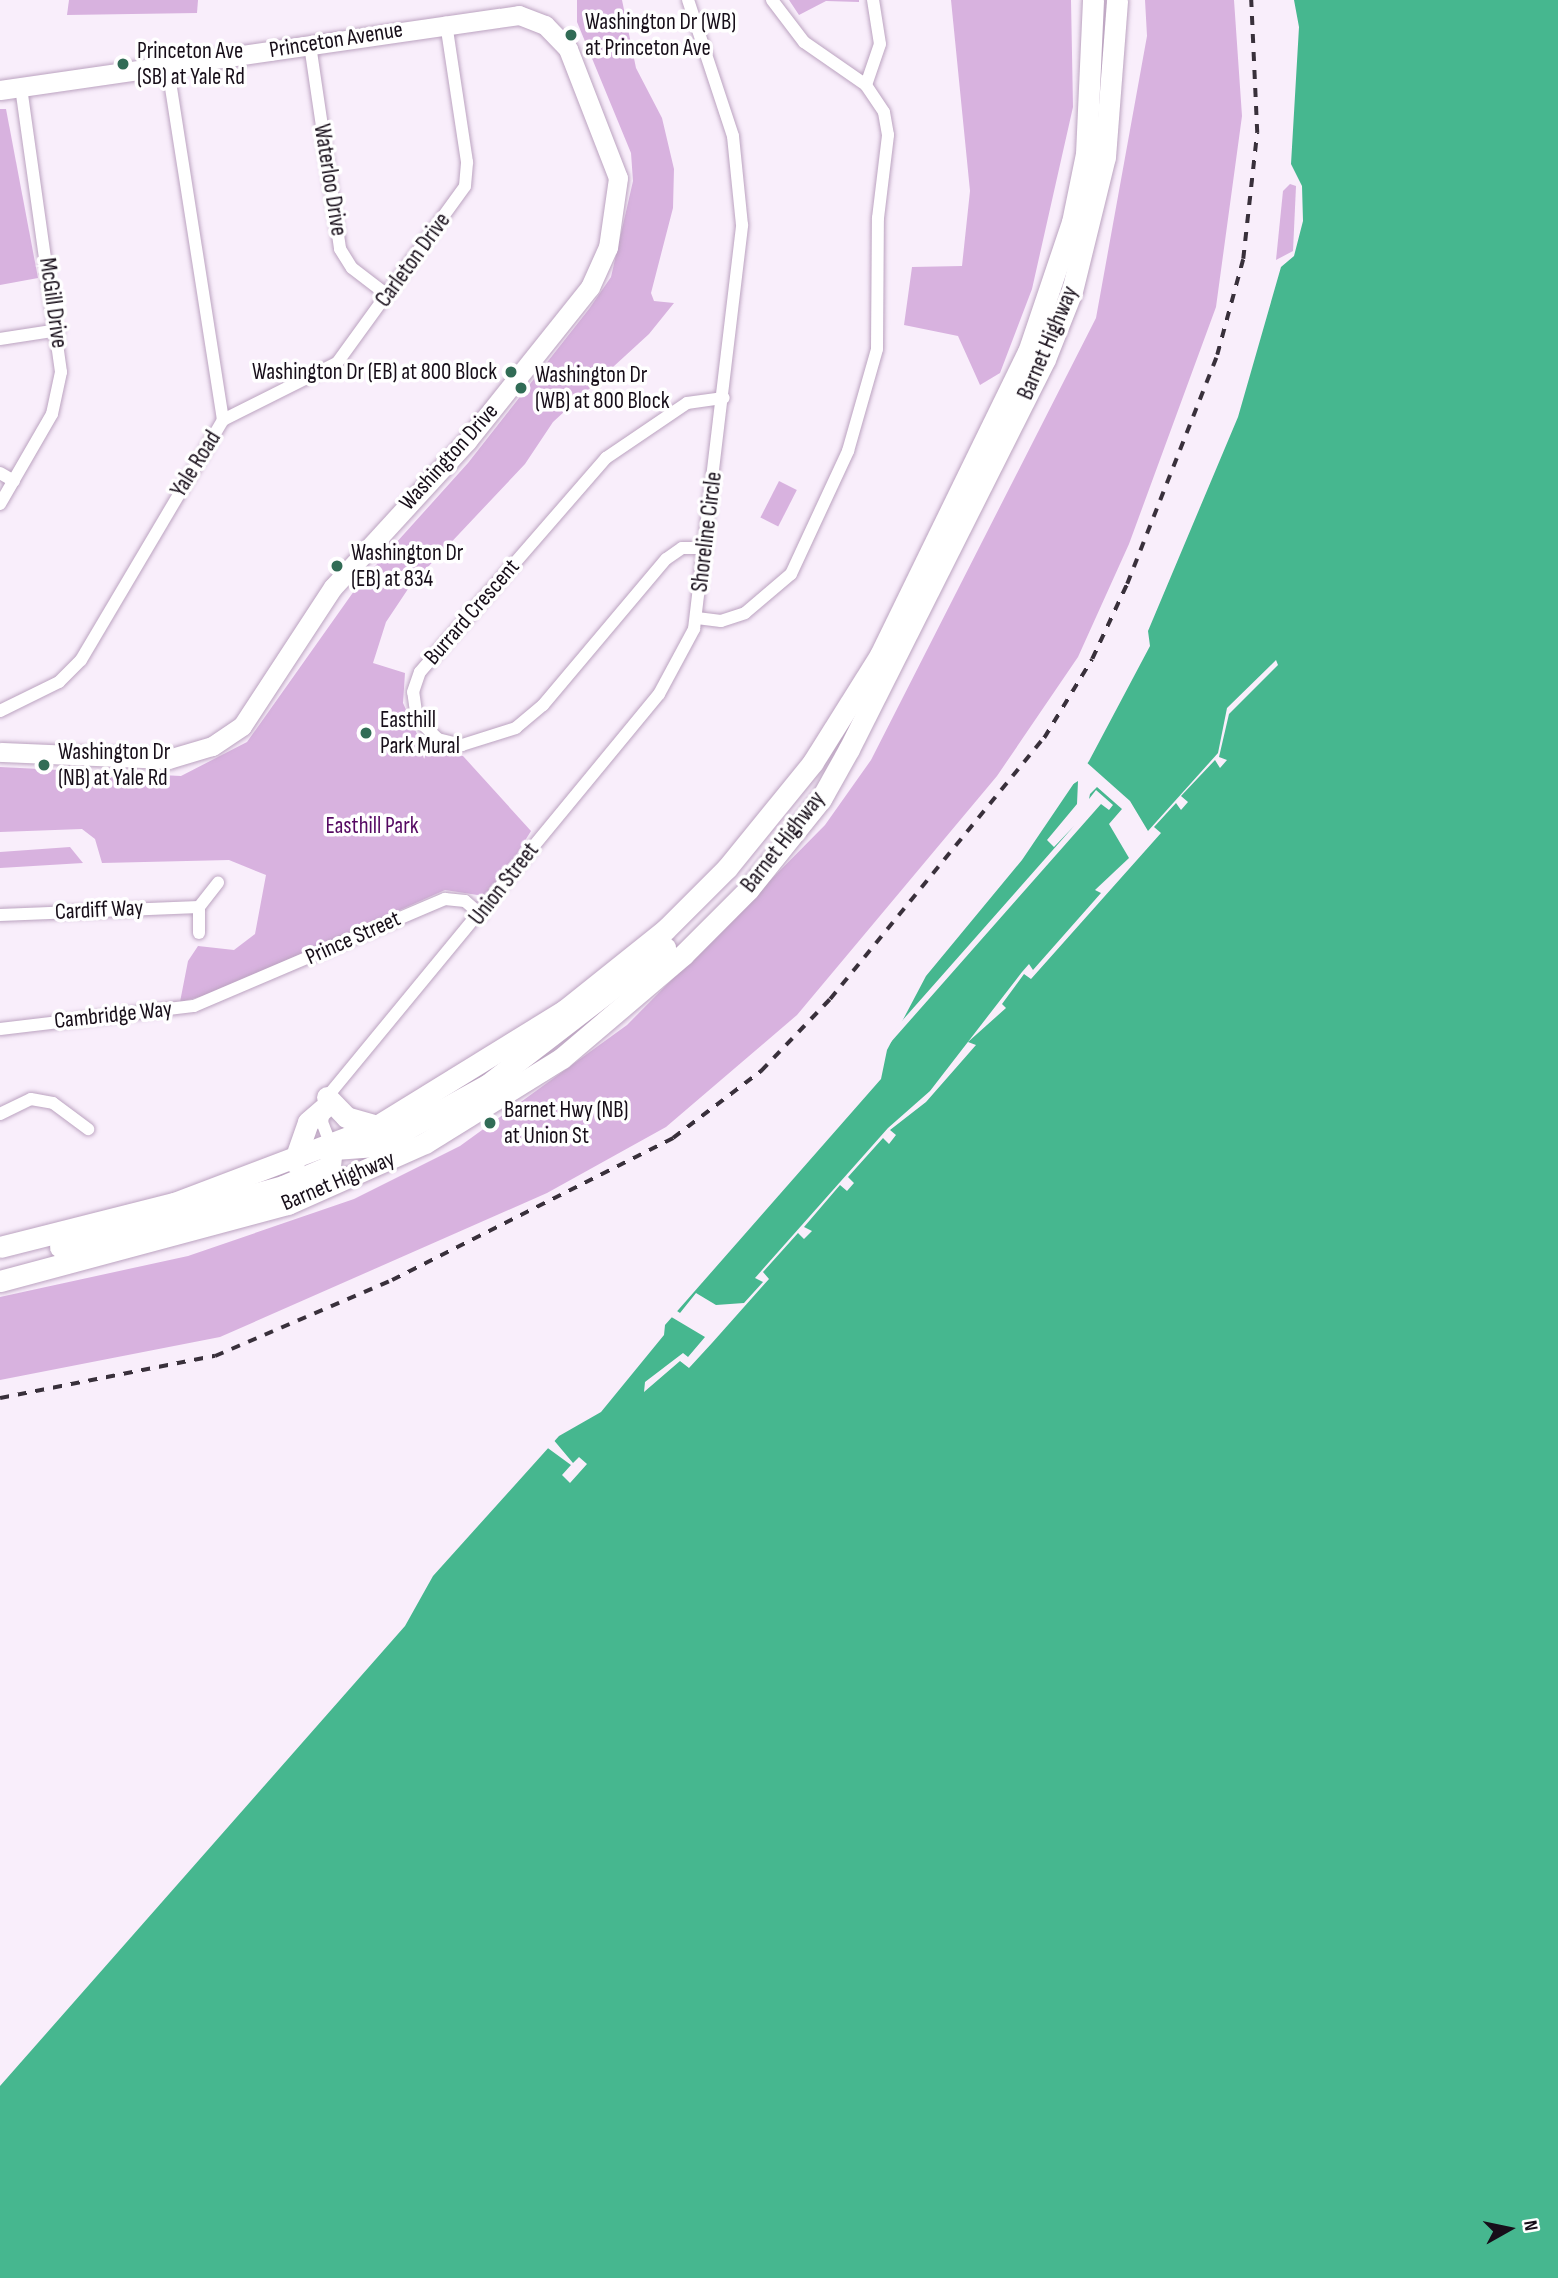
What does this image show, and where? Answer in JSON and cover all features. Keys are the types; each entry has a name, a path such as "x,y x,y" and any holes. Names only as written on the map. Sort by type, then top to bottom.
{"main road":[{"name":"Barnet Highway","path":"0,1247 174,1203 294,1163 377,1126 523,1041 665,930 769,819 841,720 985,446 1054,282 1086,154 1093,0"},
{"name":"Barnet Highway","path":"0,1280 288,1203 372,1169 484,1109 562,1058 683,955 790,838 835,769 925,606 1072,291 1105,157 1117,0"},
{"path":"0,1261 178,1220 283,1186 330,1166 332,1148 350,1152 376,1146 552,1041 673,942 822,775 835,769"},
{"path":"294,1163 308,1122 325,1103 346,1117 377,1126"}],"street":[{"name":"Shoreline Circle","path":"688,0 727,111 740,180 741,266 697,618 721,621 745,613 785,582 862,415 880,327 878,218 888,135 881,105 866,85 804,43 772,0"},
{"path":"866,85 880,44 873,0"},
{"name":"Princeton Avenue","path":"0,90 506,15 545,24"},
{"name":"Carleton Drive","path":"223,420 331,369 387,295 468,178 446,23"},
{"name":"Washington Drive","path":"0,752 168,759 234,733 267,695 339,579 467,441 578,305 605,255 617,166 568,49 545,24"},
{"name":"Waterloo Drive","path":"310,44 340,248 352,268 387,295"},
{"name":"Yale Road","path":"0,711 59,682 80,660 223,420 168,67"},
{"name":"McGill Drive","path":"0,504 56,404 58,330 21,89"},
{"path":"0,339 58,330"},
{"name":"Burrard Crescent","path":"705,548 682,548 666,559 544,705 516,728 462,745 438,739 417,719 413,692 420,672 606,458 687,403 724,398"},
{"path":"0,473 14,481"},
{"name":"Union Street","path":"325,1103 481,915 677,671 697,618"},
{"path":"199,933 199,907 218,883"},
{"name":"Prince Street","path":"224,995 439,900 465,901 481,915"},
{"name":"Cardiff Way","path":"0,915 199,907"},
{"name":"Cambridge Way","path":"0,1029 176,1009 224,995"},
{"path":"0,1114 31,1099 53,1104 88,1129"},
{"path":"325,1103 332,1148"}],"green space":[{"path":"69,0 198,0 197,13 67,15"},
{"name":"Easthill Park","path":"577,0 622,0 636,68 662,118 674,169 673,208 651,293 654,301 674,303 649,334 553,422 525,464 410,586 386,622 373,663 405,673 403,703 417,734 445,754 463,756 531,831 495,889 484,896 445,890 211,994 180,1002 188,961 198,946 234,950 255,934 266,875 229,860 102,863 95,839 82,829 0,832 0,767 181,776 247,742 359,584 468,463 589,309 611,277 633,181 631,153 577,22"},
{"path":"789,0 859,0 859,2 826,1 799,15"},
{"path":"951,0 1071,0 1073,107 1032,289 1000,373 980,385 958,336 904,325 912,267 962,266 970,191"},
{"path":"1145,0 1234,0 1242,116 1216,307 1129,544 1078,657 997,776 797,1015 666,1127 547,1193 220,1337 0,1380 0,1297 188,1256 354,1199 460,1146 627,1025 825,825 871,760 1096,318 1147,36"},
{"path":"0,109 6,109 38,278 0,285"},
{"path":"1290,184 1296,186 1293,251 1276,260 1283,191"},
{"path":"779,481 797,490 778,527 760,518"},
{"path":"70,847 83,863 0,868 0,852"}],"shaded area":[{"path":"1294,0 1558,0 1558,2278 0,2278 0,2086 405,1626 433,1576 559,1436 601,1412 664,1335 665,1325 881,1079 887,1050 926,976 1022,860 1089,761 1150,646 1148,631 1238,417 1281,267 1294,256 1303,221 1302,186 1291,164 1299,27"}],"pier":[{"path":"1276,660 1278,665 1229,714 1219,757 1227,760 1220,768 1215,760 1181,796 1188,802 1181,810 1176,803 1154,827 1161,833 1031,979 1024,974 1002,1004 1006,1008 968,1042 976,1045 926,1102 890,1130 896,1135 889,1144 883,1138 848,1177 854,1183 847,1191 840,1185 804,1227 812,1231 804,1239 798,1233 763,1272 769,1279 689,1368 680,1361 644,1392 645,1382 683,1353 688,1357 705,1337 668,1315 674,1309 680,1313 696,1293 716,1305 744,1303 763,1282 755,1278 888,1128 930,1091 1022,972 1029,964 1033,970 1101,893 1095,890 1129,858 1109,824 1122,809 1097,787 1089,799 1096,790 1113,805 1109,810 1101,804 883,1051 893,1031 1074,826 1054,847 1047,840 1077,804 1078,781 1067,788 1085,761 1130,801 1148,831 1218,753 1227,708"},
{"path":"552,1438 573,1463 579,1457 587,1464 570,1483 562,1475 571,1465 545,1446"}],"railway":[{"path":"0,1398 215,1356 392,1280 673,1138 761,1071 830,999 1044,738 1092,659 1127,584 1217,355 1243,259 1257,133 1251,0"}],"place":[{"name":"Washington Dr (WB) at Princeton Ave","path":"571,35"},
{"name":"Princeton Ave (SB) at Yale Rd","path":"123,64"},
{"name":"Washington Dr (EB) at 800 Block","path":"511,372"},
{"name":"Washington Dr (WB) at 800 Block","path":"521,388"},
{"name":"Washington Dr (EB) at 834","path":"337,566"},
{"name":"Easthill Park Mural","path":"366,733"},
{"name":"Washington Dr (NB) at Yale Rd","path":"44,765"},
{"name":"Barnet Hwy (NB) at Union St","path":"490,1123"}]}
